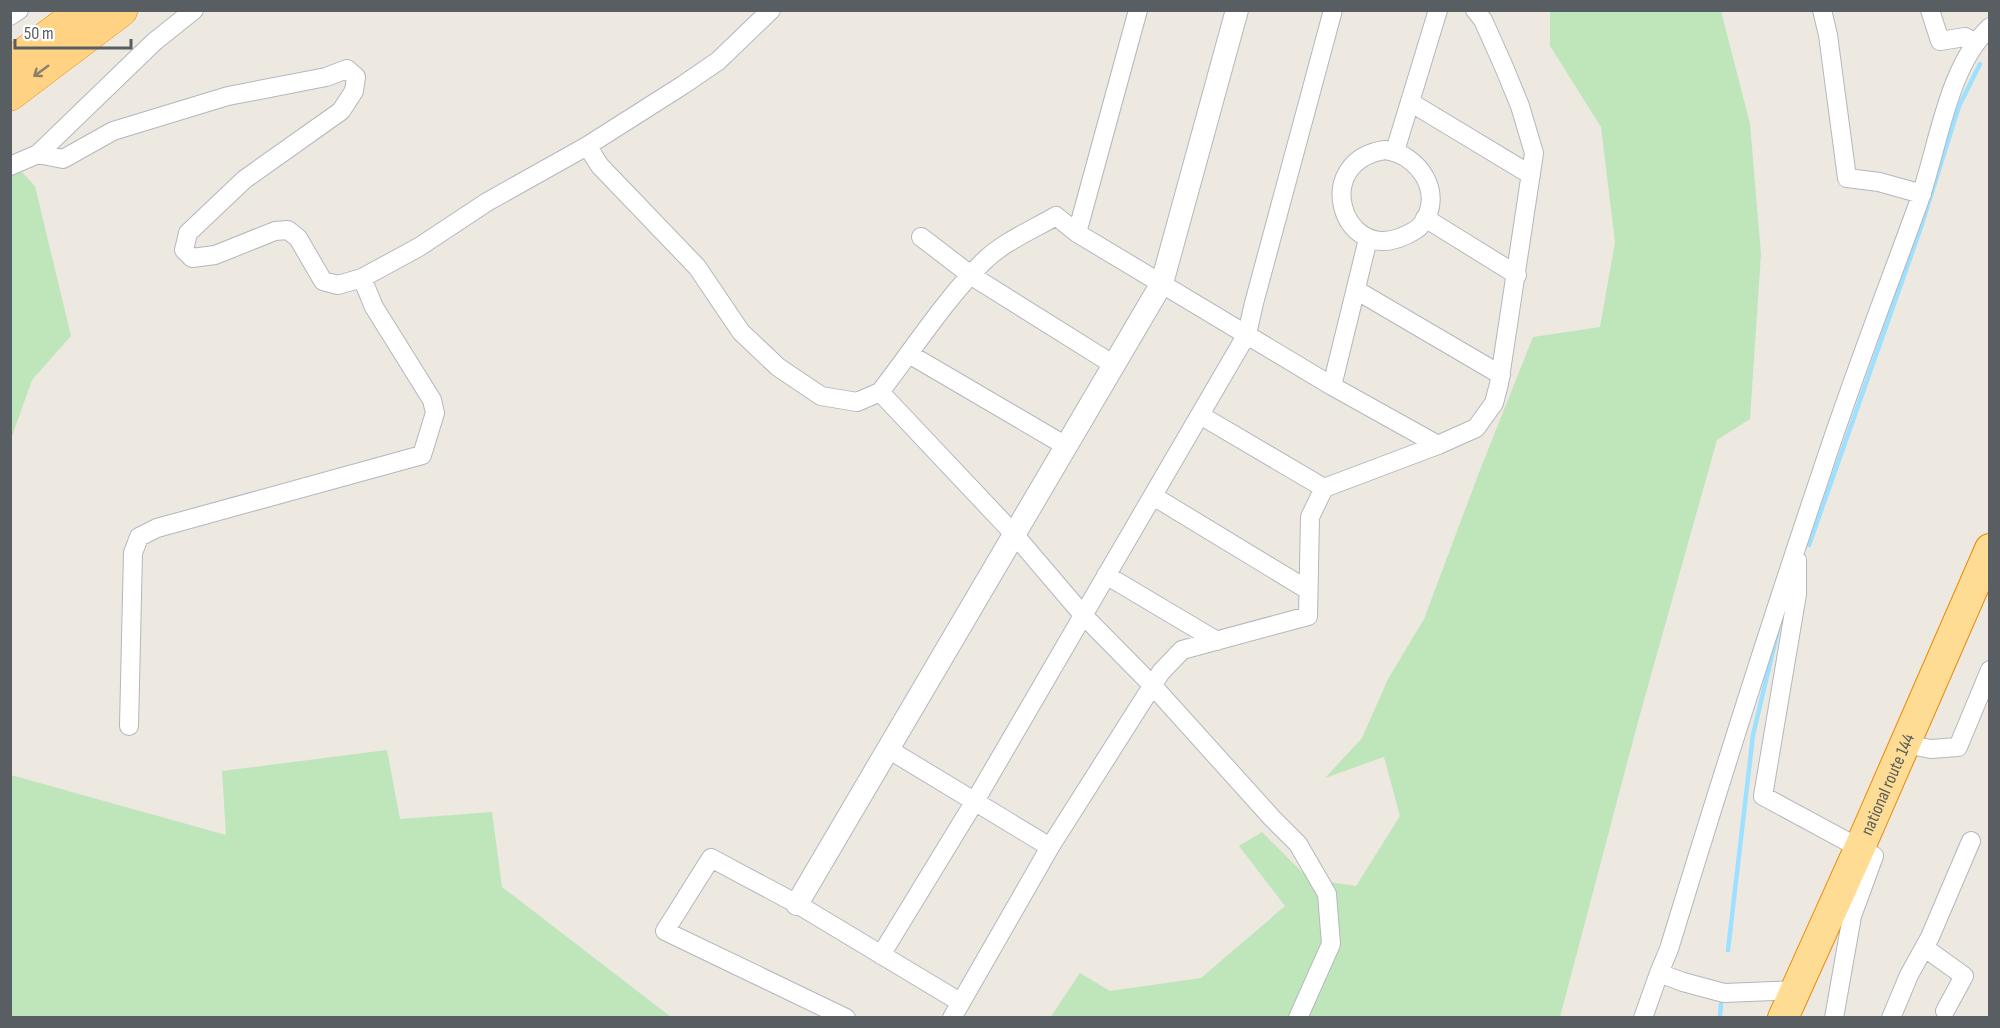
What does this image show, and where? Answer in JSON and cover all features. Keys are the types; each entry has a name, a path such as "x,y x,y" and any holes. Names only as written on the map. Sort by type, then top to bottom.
{"highway":[{"path":"10,65 84,10"},
{"path":"10,94 122,10"},
{"name":"national route 144","path":"1784,1017 1989,549"}],"street":[{"path":"10,16 19,10"},
{"path":"10,166 38,153 154,42 194,10"},
{"path":"38,153 63,159 112,131 228,96 327,78 347,69 356,76 354,91 340,111 245,179 188,233 184,250 192,258 215,255 275,231 288,230 298,238 323,280 338,285 362,278 419,247 487,202 587,146 718,61 771,10"},
{"path":"1077,233 1138,10"},
{"path":"797,904 1162,283 1237,10"},
{"path":"881,954 975,801 1247,334 1333,10"},
{"path":"1395,151 1438,10"},
{"path":"846,1017 665,931 711,858 797,904 881,954 956,1010 1050,847 1161,672 1182,650 1308,616 1310,517 1324,488 1438,445 1476,428 1494,403 1501,375 1517,275 1534,153 1520,106 1483,20 1475,10"},
{"path":"1822,10 1828,35 1847,178 1879,182 1922,194"},
{"path":"1930,10 1940,41 1965,37 1975,44"},
{"path":"1643,1017 1822,468 1922,194 1957,73 1989,27"},
{"path":"1410,102 1531,175"},
{"path":"587,146 600,166 698,267 741,332 778,367 821,396 857,402 880,392 983,262 1001,247 1056,216 1077,233 1332,386 1438,445"},
{"path":"1375,151 1395,151 1411,159 1429,184 1431,198 1425,218 1421,226 1392,240 1368,239 1354,228 1345,213 1340,198 1343,181 1352,165 1375,151"},
{"path":"1425,218 1517,275"},
{"path":"921,237 972,276 1114,365"},
{"path":"1332,386 1368,239"},
{"path":"129,726 133,553 139,537 157,528 422,455 435,413 432,400 375,307 362,278"},
{"path":"1356,290 1501,375"},
{"path":"909,354 1066,446"},
{"path":"880,392 1014,534 1083,615 1153,686 1298,844 1327,894 1331,945 1298,1017"},
{"path":"1200,416 1324,488"},
{"path":"1153,496 1308,590"},
{"path":"1798,543 1797,594 1763,796 1874,856 1852,916 1834,1017"},
{"path":"1106,575 1217,640"},
{"path":"1905,744 1931,749 1958,747 1989,670"},
{"path":"888,749 1050,847"},
{"path":"1891,1017 1909,975 1925,948 1971,841"},
{"path":"1925,948 1964,976 1945,1011"},
{"path":"1659,973 1724,993 1796,990"}],"green space":[{"path":"1550,11 1721,11 1750,124 1761,254 1750,419 1717,440 1639,718 1560,1017 1050,1018 1080,973 1110,991 1201,978 1285,906 1239,846 1262,832 1309,879 1356,886 1400,816 1384,757 1325,778 1362,738 1388,679 1424,619 1533,337 1600,327 1615,242 1601,127 1550,46"},
{"path":"20,170 35,186 71,336 32,380 11,439 10,177"},
{"path":"387,750 400,819 492,812 502,887 671,1017 11,1017 11,775 226,835 222,771"}],"waterway":[{"path":"1809,545 1920,230 1959,106 1980,64"},
{"path":"1728,950 1753,735 1778,630"},
{"path":"1720,1018 1721,1004"}]}
